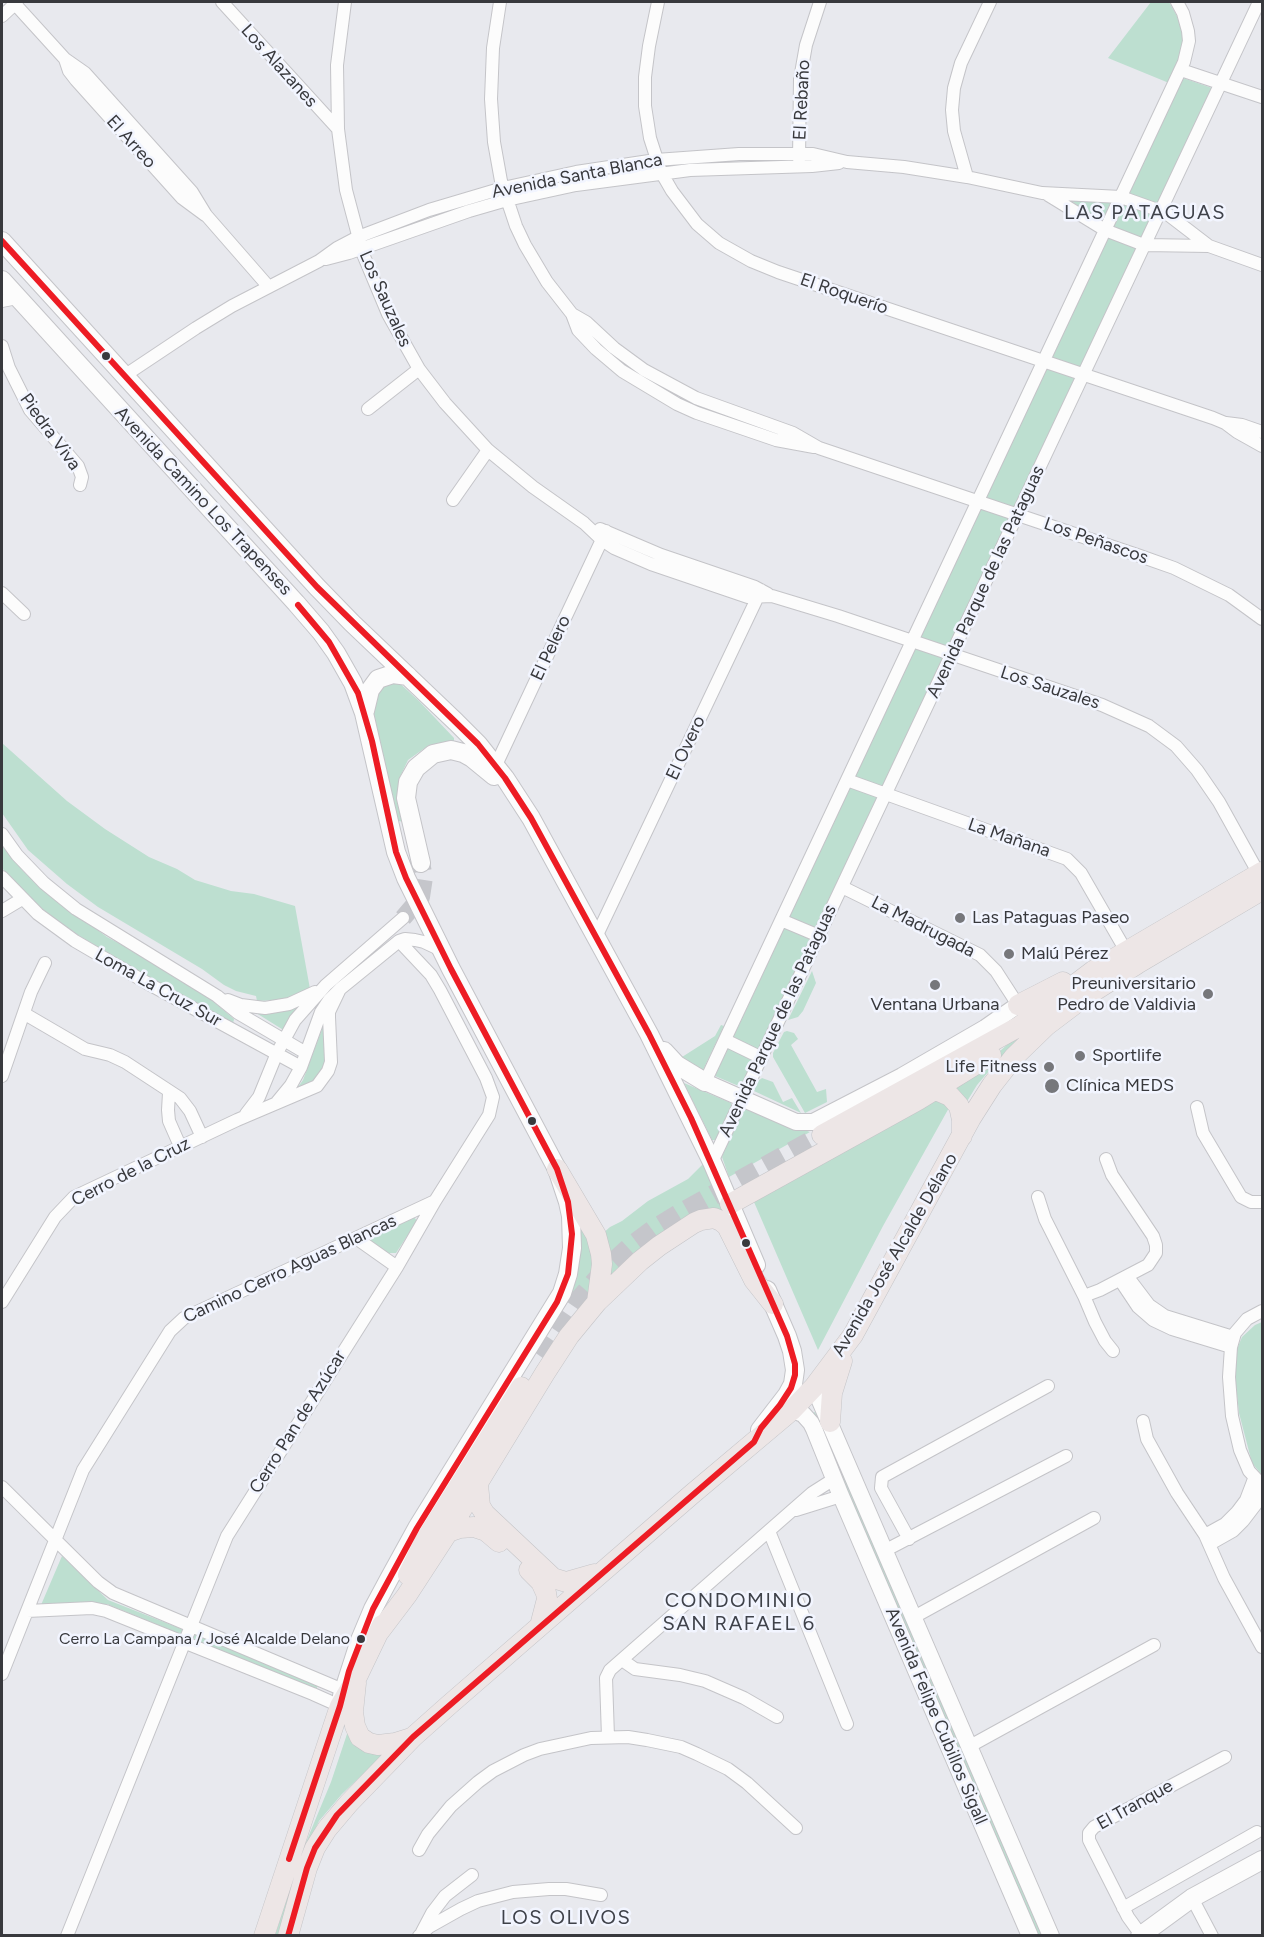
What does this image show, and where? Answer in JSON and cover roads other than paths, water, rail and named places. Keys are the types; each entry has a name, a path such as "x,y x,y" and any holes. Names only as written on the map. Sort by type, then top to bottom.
{"main road":[{"name":"Avenida Camino Los Trapenses","path":"2,241 325,596 456,722 496,765 522,804 649,1034 712,1162 787,1336 814,1387"},
{"name":"Avenida Camino Los Trapenses","path":"2,280 9,299 317,627 348,673 364,713 396,852 406,878 442,951 558,1169"},
{"path":"364,713 370,690 378,679 393,674 408,676"},
{"path":"421,862 406,792 412,773 426,758 445,751 463,753 485,767 522,804"},
{"path":"822,1135 1020,1026 1093,971 1261,878"},
{"name":"Avenida José Alcalde Délano","path":"288,1935 307,1868 321,1838 337,1815 413,1737 792,1410 814,1387 853,1335 981,1101 1002,1071 1046,1026 1261,878"},
{"path":"1018,1005 1079,975 1093,971"},
{"path":"730,1204 936,1090 997,1050 1020,1026"},
{"path":"649,1034 677,1065 705,1082"},
{"path":"936,1090 950,1096 959,1106 962,1136"},
{"path":"558,1169 596,1236 602,1264 597,1302"},
{"path":"264,1935 347,1691 360,1640 373,1609 406,1548 562,1293 568,1274 572,1234 568,1202 558,1169"},
{"path":"376,1636 407,1595 448,1532 556,1354 597,1302 658,1246 694,1223 709,1218 721,1221 727,1226 754,1280 773,1304"},
{"path":"830,1422 835,1380 853,1335"},
{"name":"Avenida Camino Los Trapenses","path":"754,1442 761,1428 788,1395 793,1384 795,1364 787,1336"},
{"path":"413,1737 395,1743 378,1745 369,1743 360,1737 355,1726 347,1691 424,1542 540,1356"},
{"path":"478,1484 480,1506 485,1514 553,1578 566,1582 602,1572"},
{"path":"448,1532 474,1527 486,1531 541,1582 547,1599 540,1626"},
{"path":"1140,1935 1192,1898 1263,1860"}],"street":[{"name":"Los Alazanes","path":"222,2 338,129"},
{"name":"Los Sauzales","path":"345,2 337,65 338,129 346,190 359,243 388,314 419,369 452,412 488,450 533,487 604,536 614,548 651,564 748,597 764,594 838,616 1118,711 1149,726 1164,736 1187,758 1209,786 1261,878"},
{"name":"Los Peñascos","path":"500,2 493,48 491,99 494,142 505,194 516,226 536,264 572,314 586,322 629,360 670,386 696,398 793,433 819,448 1173,568 1229,595 1263,619"},
{"name":"El Roquerío","path":"658,2 649,46 645,92 647,122 656,160 680,204 697,224 719,243 751,261 1225,423 1242,425 1263,432"},
{"name":"El Rebaño","path":"799,160 800,79 806,45 820,2"},
{"path":"967,177 954,131 952,110 954,88 961,63 990,2"},
{"path":"1018,1005 985,1028 818,1121 796,1122 705,1082 1181,70 1189,41 1186,21 1177,2"},
{"name":"Avenida Parque de las Pataguas","path":"712,1162 1259,2"},
{"path":"2,16 16,3"},
{"name":"El Arreo","path":"16,3 65,59 85,73 192,192 206,215 268,286"},
{"path":"1181,70 1263,97"},
{"name":"Avenida Santa Blanca","path":"124,376 196,328 268,286 359,243 430,223 505,194 576,172 656,160 721,155 847,162 904,167 1042,192 1121,196 1160,210 1209,246 1263,265"},
{"name":"Avenida Santa Blanca","path":"505,194 661,172 799,160"},
{"name":"Avenida Santa Blanca","path":"1042,192 1105,230 1144,245 1209,246"},
{"name":"Piedra Viva","path":"2,346 9,368 30,410 78,466 82,477 80,485"},
{"path":"368,409 419,369"},
{"name":"El Roquerío","path":"1225,423 1263,446"},
{"path":"453,500 488,450"},
{"name":"El Pelero","path":"496,765 604,536"},
{"path":"2,592 24,614"},
{"name":"El Overo","path":"596,937 764,594"},
{"name":"La Mañana","path":"847,780 1067,859 1081,873 1126,951"},
{"name":"Loma La Cruz Sur","path":"2,834 17,855 60,897 306,1053"},
{"name":"Loma La Cruz Sur","path":"3,884 75,941 301,1068"},
{"name":"La Madrugada","path":"842,887 980,955 996,970 1018,1005"},
{"path":"2,911 22,899"},
{"path":"583,913 601,915 611,908"},
{"name":"Cerro de la Cruz","path":"237,1120 252,1108 259,1097 277,1053 295,1020 326,985 403,918"},
{"path":"781,920 819,936"},
{"path":"399,941 405,939 424,942 442,951"},
{"name":"Cerro de la Cruz","path":"275,1104 291,1085 301,1068 321,1012 329,1000 399,941"},
{"name":"Cerro Pan de Azúcar","path":"66,1935 226,1536 397,1268 435,1201 489,1115 493,1097 486,1078 440,990 430,975 399,941"},
{"path":"2,1076 31,992 45,963"},
{"name":"Loma La Cruz Sur","path":"217,996 241,1005 265,1008 289,1004 326,985"},
{"name":"Cerro de la Cruz","path":"2,1302 55,1217 67,1203 87,1190 180,1146 317,1086 328,1071 331,1052 329,1012 340,989"},
{"path":"25,1014 84,1049 110,1055 125,1062 169,1093 180,1098 190,1111 202,1137"},
{"path":"725,1040 762,1058"},
{"path":"169,1093 169,1121 180,1146"},
{"path":"1197,1107 1203,1133 1241,1197 1251,1203 1263,1202"},
{"path":"1084,1296 1148,1265 1156,1253 1156,1245 1141,1217 1112,1175 1106,1159"},
{"path":"1038,1197 1042,1213 1095,1322 1113,1352"},
{"name":"Camino Cerro Aguas Blancas","path":"2,1674 83,1470 176,1324 199,1311 435,1201"},
{"path":"356,1238 397,1268"},
{"path":"1123,1278 1138,1307 1153,1320 1172,1329 1232,1342"},
{"path":"1208,1540 1237,1512 1258,1482 1244,1461 1232,1416 1229,1377 1232,1342 1242,1323 1263,1311"},
{"path":"909,1539 881,1488 882,1477 1048,1386"},
{"name":"Avenida Felipe Cubillos Sigall","path":"814,1387 1052,1935"},
{"name":"Avenida Felipe Cubillos Sigall","path":"792,1410 803,1414 811,1423 1030,1935"},
{"path":"1143,1421 1147,1438 1177,1493 1208,1540 1224,1578 1263,1647"},
{"path":"886,1550 1066,1456"},
{"path":"608,1737 606,1678 610,1670 818,1488 834,1479 844,1477 861,1494"},
{"path":"2,1487 106,1589 124,1599 347,1691"},
{"path":"1208,1540 1233,1531 1256,1504 1263,1491"},
{"path":"792,1511 841,1496"},
{"name":"Avenida Felipe Cubillos Sigall","path":"914,1617 1094,1518"},
{"path":"769,1531 847,1725"},
{"path":"27,1611 92,1608 106,1611 313,1694 347,1691"},
{"name":"Avenida Felipe Cubillos Sigall","path":"970,1746 1154,1645"},
{"path":"622,1660 635,1669 705,1681 744,1698 777,1717"},
{"path":"419,1850 428,1834 451,1806 493,1771 540,1749 574,1740 608,1737 628,1737 664,1743 713,1761 747,1782 796,1828"},
{"name":"El Tranque","path":"1140,1935 1123,1908 1089,1840 1091,1830 1225,1757"},
{"path":"1123,1908 1257,1832"},
{"path":"1001,1869 1012,1876 1022,1901 1028,1907 1038,1903"},
{"path":"421,1934 438,1904 472,1875"},
{"path":"421,1934 478,1901 513,1892 549,1888 601,1895"},
{"path":"1192,1898 1212,1935"}],"tunnel":[{"path":"403,918 421,897 424,877 421,863"},
{"path":"540,1356 578,1301 607,1268 630,1247 679,1214 822,1135"}],"place":[{"name":"Las Pataguas Paseo","path":"960,918"},
{"name":"Malú Pérez","path":"1009,954"},
{"name":"Ventana Urbana","path":"935,985"},
{"name":"Preuniversitario Pedro de Valdivia","path":"1208,994"},
{"name":"Sportlife","path":"1080,1056"},
{"name":"Life Fitness","path":"1049,1067"},
{"name":"Clínica MEDS","path":"1052,1086"},
{"name":"Cerro La Campana / José Alcalde Delano","path":"361,1639"}],"district":[{"name":"LAS PATAGUAS","path":"1145,213"},
{"name":"CONDOMINIO SAN RAFAEL 6","path":"739,1612"},
{"name":"LOS OLIVOS","path":"566,1918"}]}
